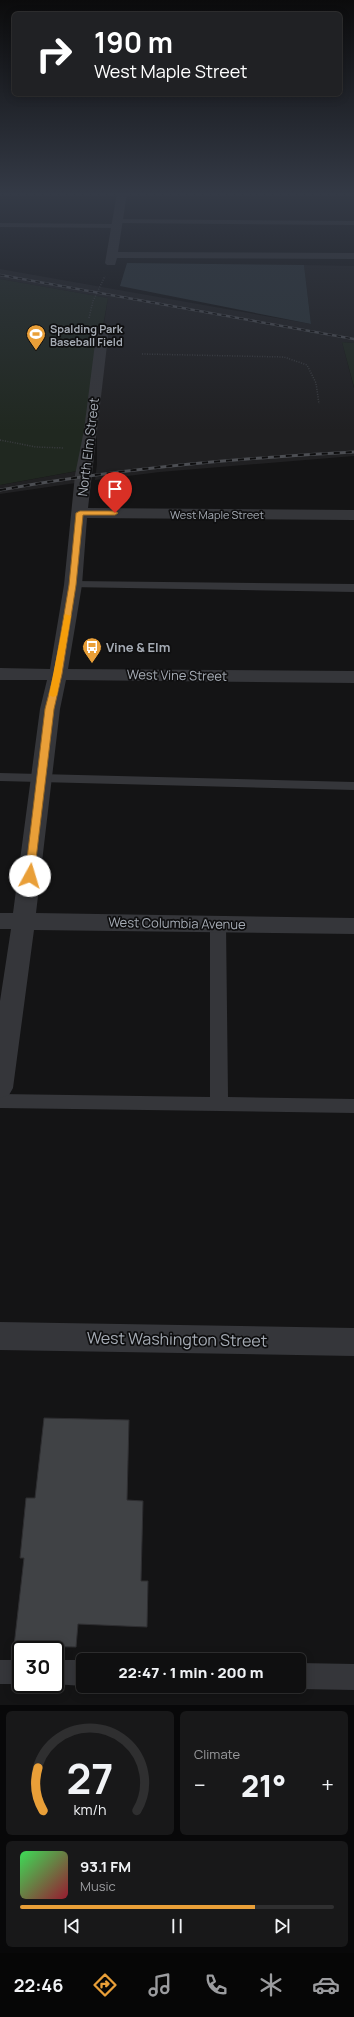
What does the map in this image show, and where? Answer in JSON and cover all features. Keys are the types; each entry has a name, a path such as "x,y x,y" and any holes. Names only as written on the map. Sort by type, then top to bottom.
{"street":[{"name":"North Elm Street","path":"0,1088 24,922 50,709 58,674 73,585 83,475 91,430 97,368 96,324"},
{"name":"West Maple Street","path":"80,513 354,515"},
{"name":"West Vine Street","path":"0,674 354,677"},
{"name":"West Columbia Avenue","path":"0,921 354,926"},
{"name":"West Washington Street","path":"0,1336 354,1342"}],"lane":[{"path":"73,585 354,588"},
{"path":"0,777 354,786"},
{"path":"218,924 219,1104"},
{"path":"0,1101 354,1106"},
{"path":"0,1672 12,1672"},
{"path":"64,1672 76,1673"},
{"path":"306,1676 354,1677"}],"path":[{"path":"96,324 93,301 105,274"},
{"path":"142,354 284,357 307,365 318,389 319,404"},
{"path":"0,440 36,447 64,448"}],"shaded area":[{"path":"0,273 20,273 311,324 305,273 354,273 354,343 342,342 354,388 354,456 160,472 95,480 97,464 97,368 108,298 0,279"},
{"path":"124,273 305,273 311,324 120,286"},
{"path":"0,279 108,298 77,471 0,485"},
{"path":"342,342 354,343 354,387"},
{"path":"77,471 76,483 0,494 0,485"}],"building":[{"path":"44,1418 129,1420 127,1500 143,1501 141,1581 148,1581 147,1627 78,1624 76,1647 64,1647 64,1641 15,1641 24,1558 20,1558 26,1498 35,1498"}],"railway":[{"path":"0,275 354,339"},
{"path":"0,490 88,476 176,465 354,452"}],"slow traffic":[{"path":"53,695 68,616"}],"place":[{"name":"Spalding Park Baseball Field","path":"36,351"},
{"name":"Vine & Elm","path":"92,664"}],"route":[{"path":"30,876 50,709 58,674 73,585 80,513 115,513"}]}
